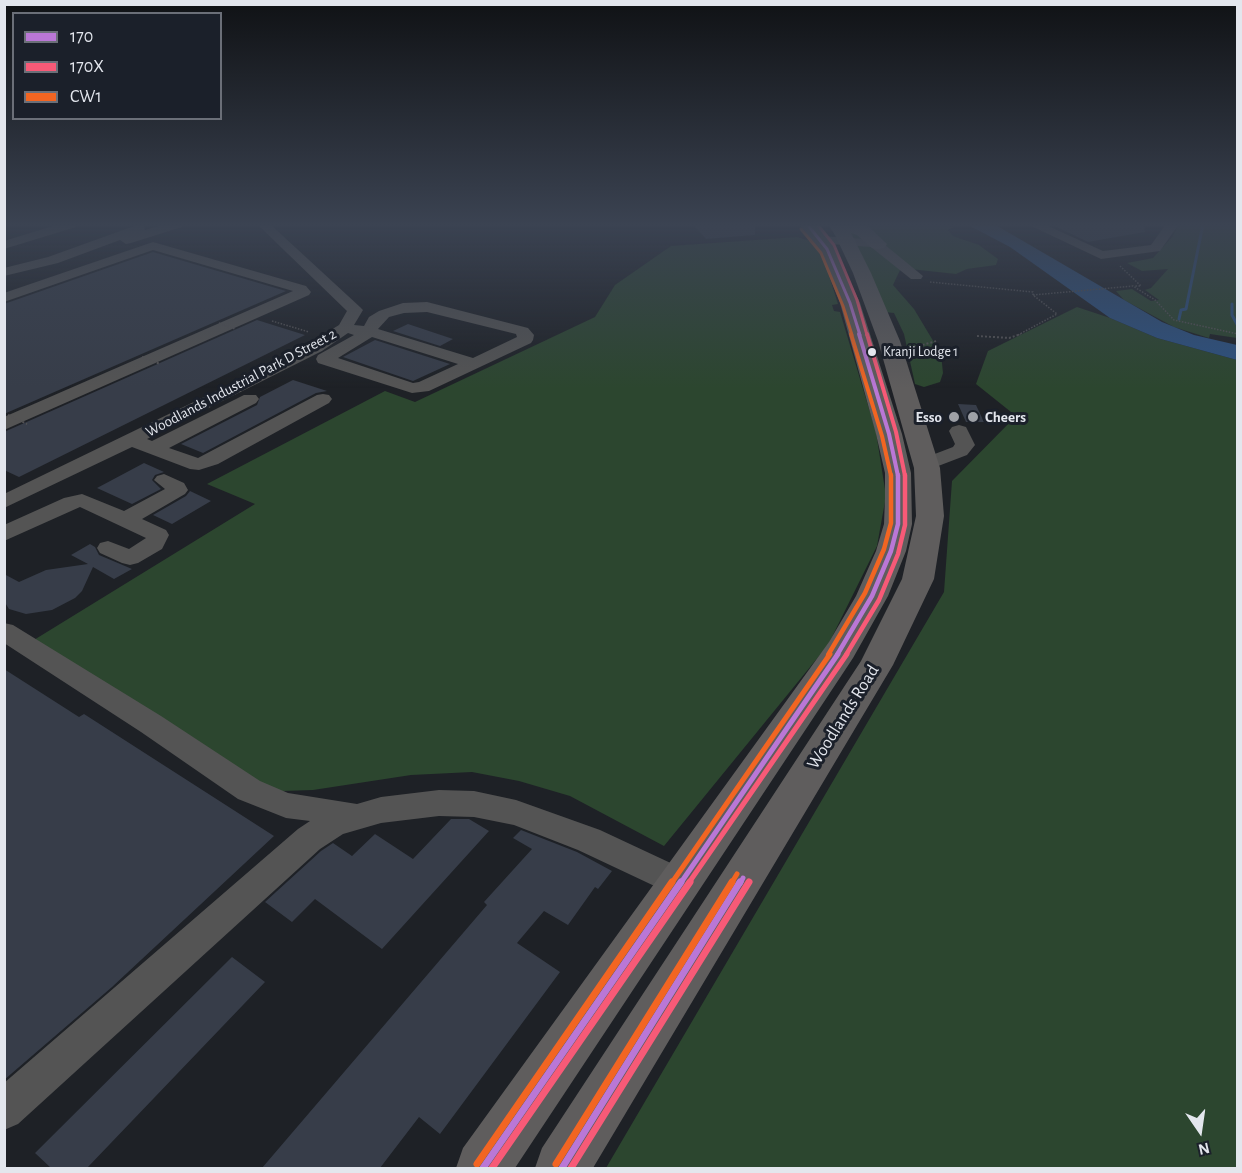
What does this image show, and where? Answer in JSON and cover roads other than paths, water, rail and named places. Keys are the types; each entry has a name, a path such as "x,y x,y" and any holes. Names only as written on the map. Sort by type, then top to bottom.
{"main road":[{"name":"Woodlands Road","path":"483,1168 841,650 872,596 891,551 898,524 898,473 889,434 850,304 846,279"},
{"name":"Woodlands Road","path":"562,1168 876,665 918,579 930,516 926,464 889,341 864,279"}],"street":[{"path":"4,298 59,279"},
{"path":"6,419 304,292 264,279"},
{"path":"279,283 297,279"},
{"name":"Woodlands Industrial Park D Street 2","path":"7,499 132,440 316,347 343,330 354,310 322,279"},
{"path":"427,307 522,331 526,335 525,340 475,364 423,387 412,388 324,359 366,335 369,331 375,320 384,314 404,308 427,307"},
{"path":"343,330 369,331 475,364"},
{"path":"154,448 282,382"},
{"path":"132,440 190,464 199,464 211,460 322,399"},
{"path":"926,464 960,452 965,445 959,431"},
{"path":"126,519 178,490 177,487 164,480"},
{"path":"7,499 40,515"},
{"path":"4,534 64,504 82,500 158,535 154,544 130,558 108,548"},
{"path":"4,632 151,724 249,790 285,805 361,816"},
{"path":"4,1110 309,839 334,823 381,810 439,803 474,804 505,810 589,840 680,884"}],"water":[{"path":"1055,279 1088,279 1162,322 1194,335 1237,345 1237,360 1157,338 1110,318"}],"waterway":[{"path":"1179,319 1181,310 1186,309 1192,279"},
{"path":"1232,304 1232,315 1238,326"}],"place":[{"name":"Kranji Lodge 1","path":"872,352"},
{"name":"Esso","path":"954,417"},
{"name":"Cheers","path":"973,417"}]}
